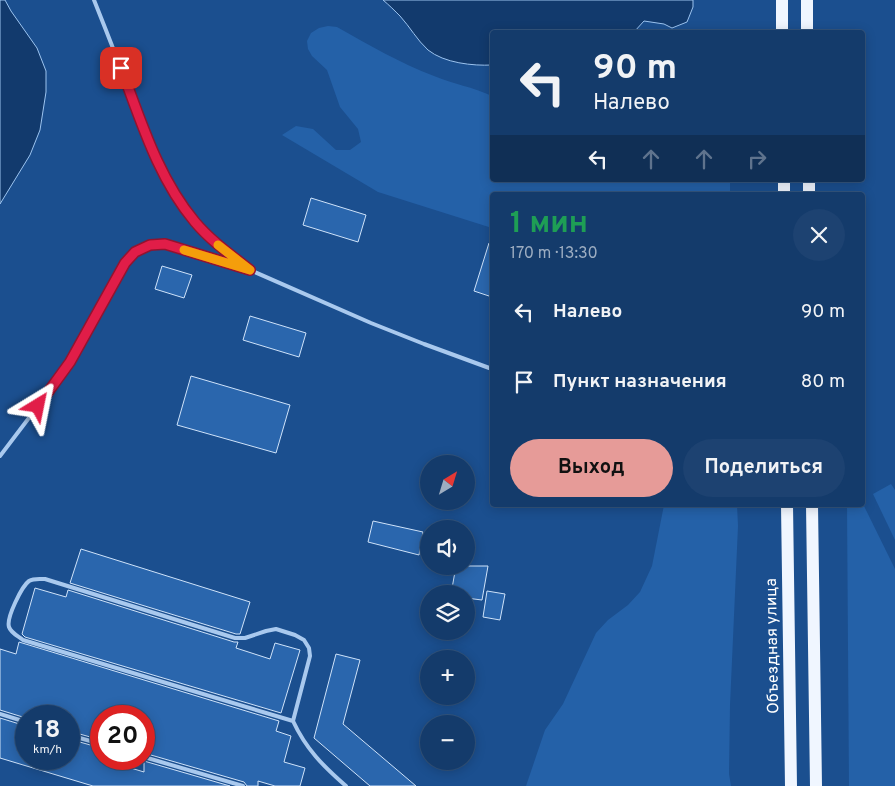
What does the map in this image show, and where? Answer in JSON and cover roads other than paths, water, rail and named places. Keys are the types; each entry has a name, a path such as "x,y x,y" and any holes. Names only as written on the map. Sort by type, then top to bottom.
{"main road":[{"path":"782,0 782,30"},
{"path":"807,0 807,30"},
{"name":"Объездная улица","path":"787,507 791,786"},
{"path":"812,507 816,786"}],"lane":[{"path":"94,0 164,176 196,223 250,270"},
{"path":"0,456 70,362 125,263 135,252 150,245 165,244 250,270 406,337 490,368"},
{"path":"293,720 23,640 12,632 9,628 8,620 22,590 28,582 36,579 45,579 235,638 245,638 276,629 296,635 304,640 309,648 310,656 293,720 307,746 324,767 346,786"},
{"path":"0,714 15,719"},
{"path":"155,760 243,786"}]}
